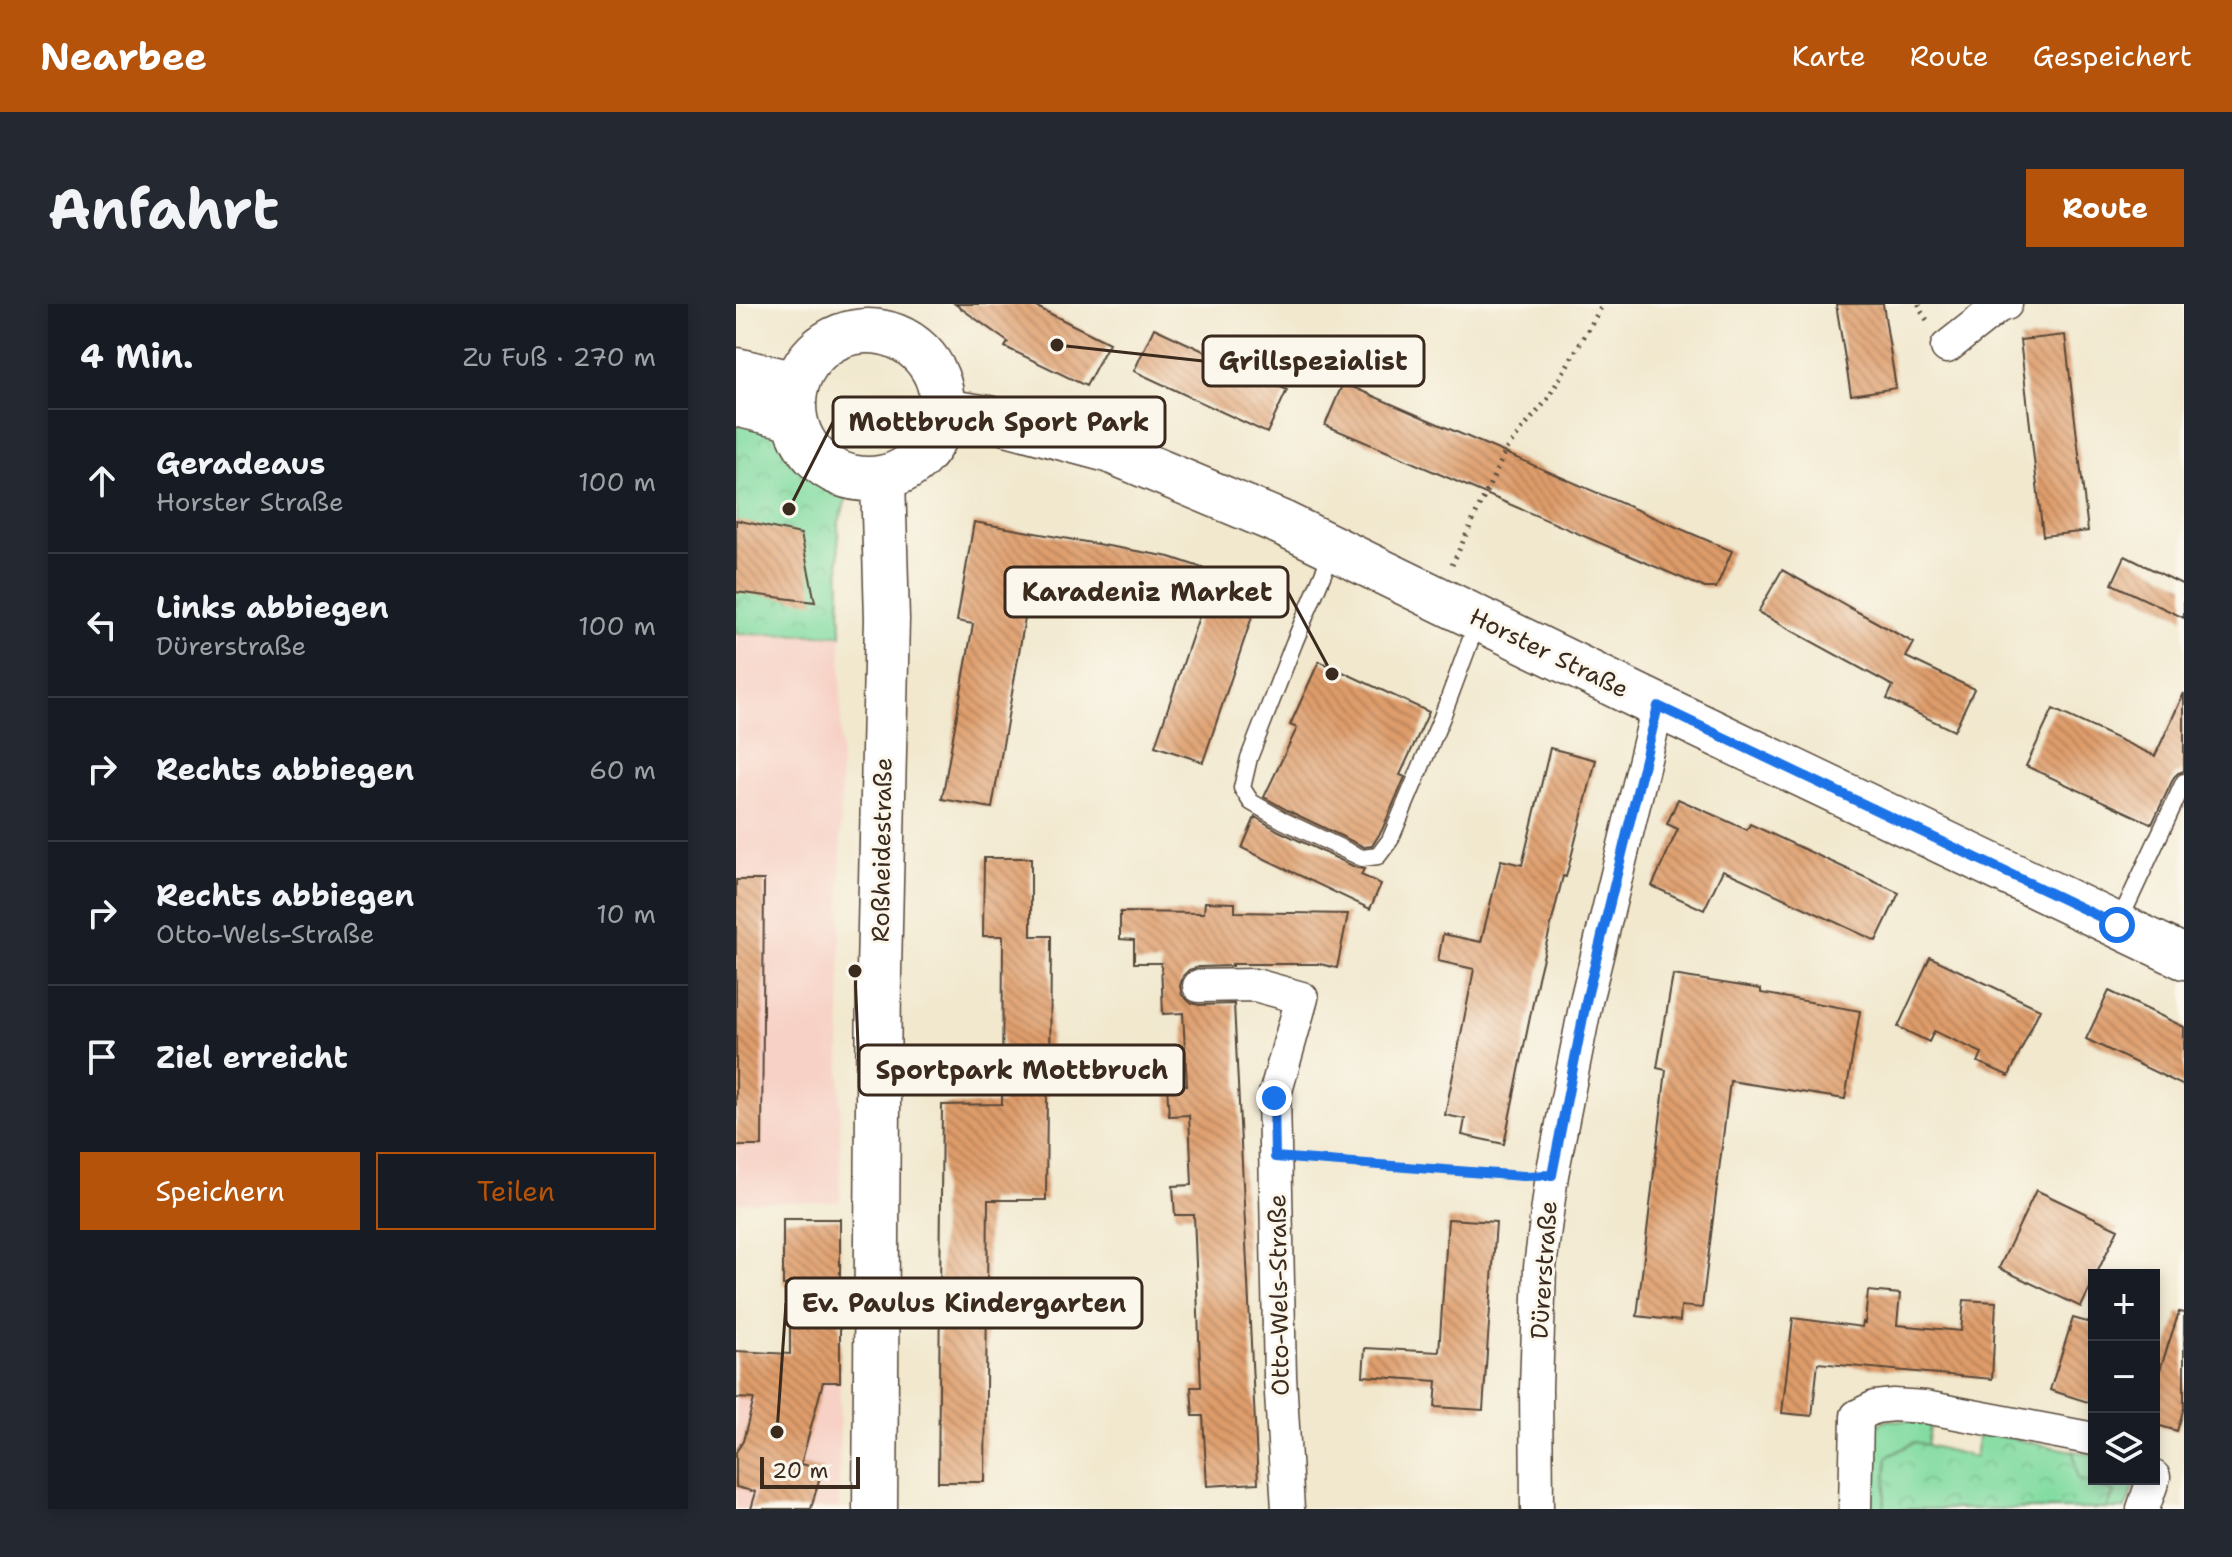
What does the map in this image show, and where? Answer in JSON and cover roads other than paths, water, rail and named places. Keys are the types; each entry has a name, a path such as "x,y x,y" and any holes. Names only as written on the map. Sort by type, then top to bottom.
{"main road":[{"path":"857,318 917,349 929,362 939,385 942,411 937,434 922,456 901,472 883,478 854,478 832,471 816,459 800,436 796,401 804,368 814,354 844,335 857,318"},
{"path":"736,370 796,401"},
{"path":"736,404 796,401"},
{"name":"Horster Straße","path":"942,411 988,418 1108,450 1282,523 2184,957"},
{"name":"Roßheidestraße","path":"875,1509 879,971 887,619 883,478"}],"street":[{"path":"1947,347 1999,306 2006,304"},
{"name":"Dürerstraße","path":"1537,1509 1536,1387 1540,1267 1552,1175 1587,997 1658,706"},
{"name":"Otto-Wels-Straße","path":"1199,986 1255,985 1302,998 1274,1098 1280,1377 1288,1509"},
{"path":"1855,1509 1857,1416 1875,1407 1925,1407 2088,1438"},
{"path":"2143,1509 2151,1485"}],"lane":[{"path":"1334,549 1260,729 1242,788 1251,802 1284,821 1362,858 1378,856 1390,840 1442,717 1478,619"},
{"path":"2117,925 2184,782"}],"place":[{"name":"Grillspezialist","path":"1057,345"},
{"name":"Mottbruch Sport Park","path":"789,509"},
{"name":"Karadeniz Market","path":"1332,674"},
{"name":"Sportpark Mottbruch","path":"855,971"},
{"name":"Ev. Paulus Kindergarten","path":"777,1432"}]}
